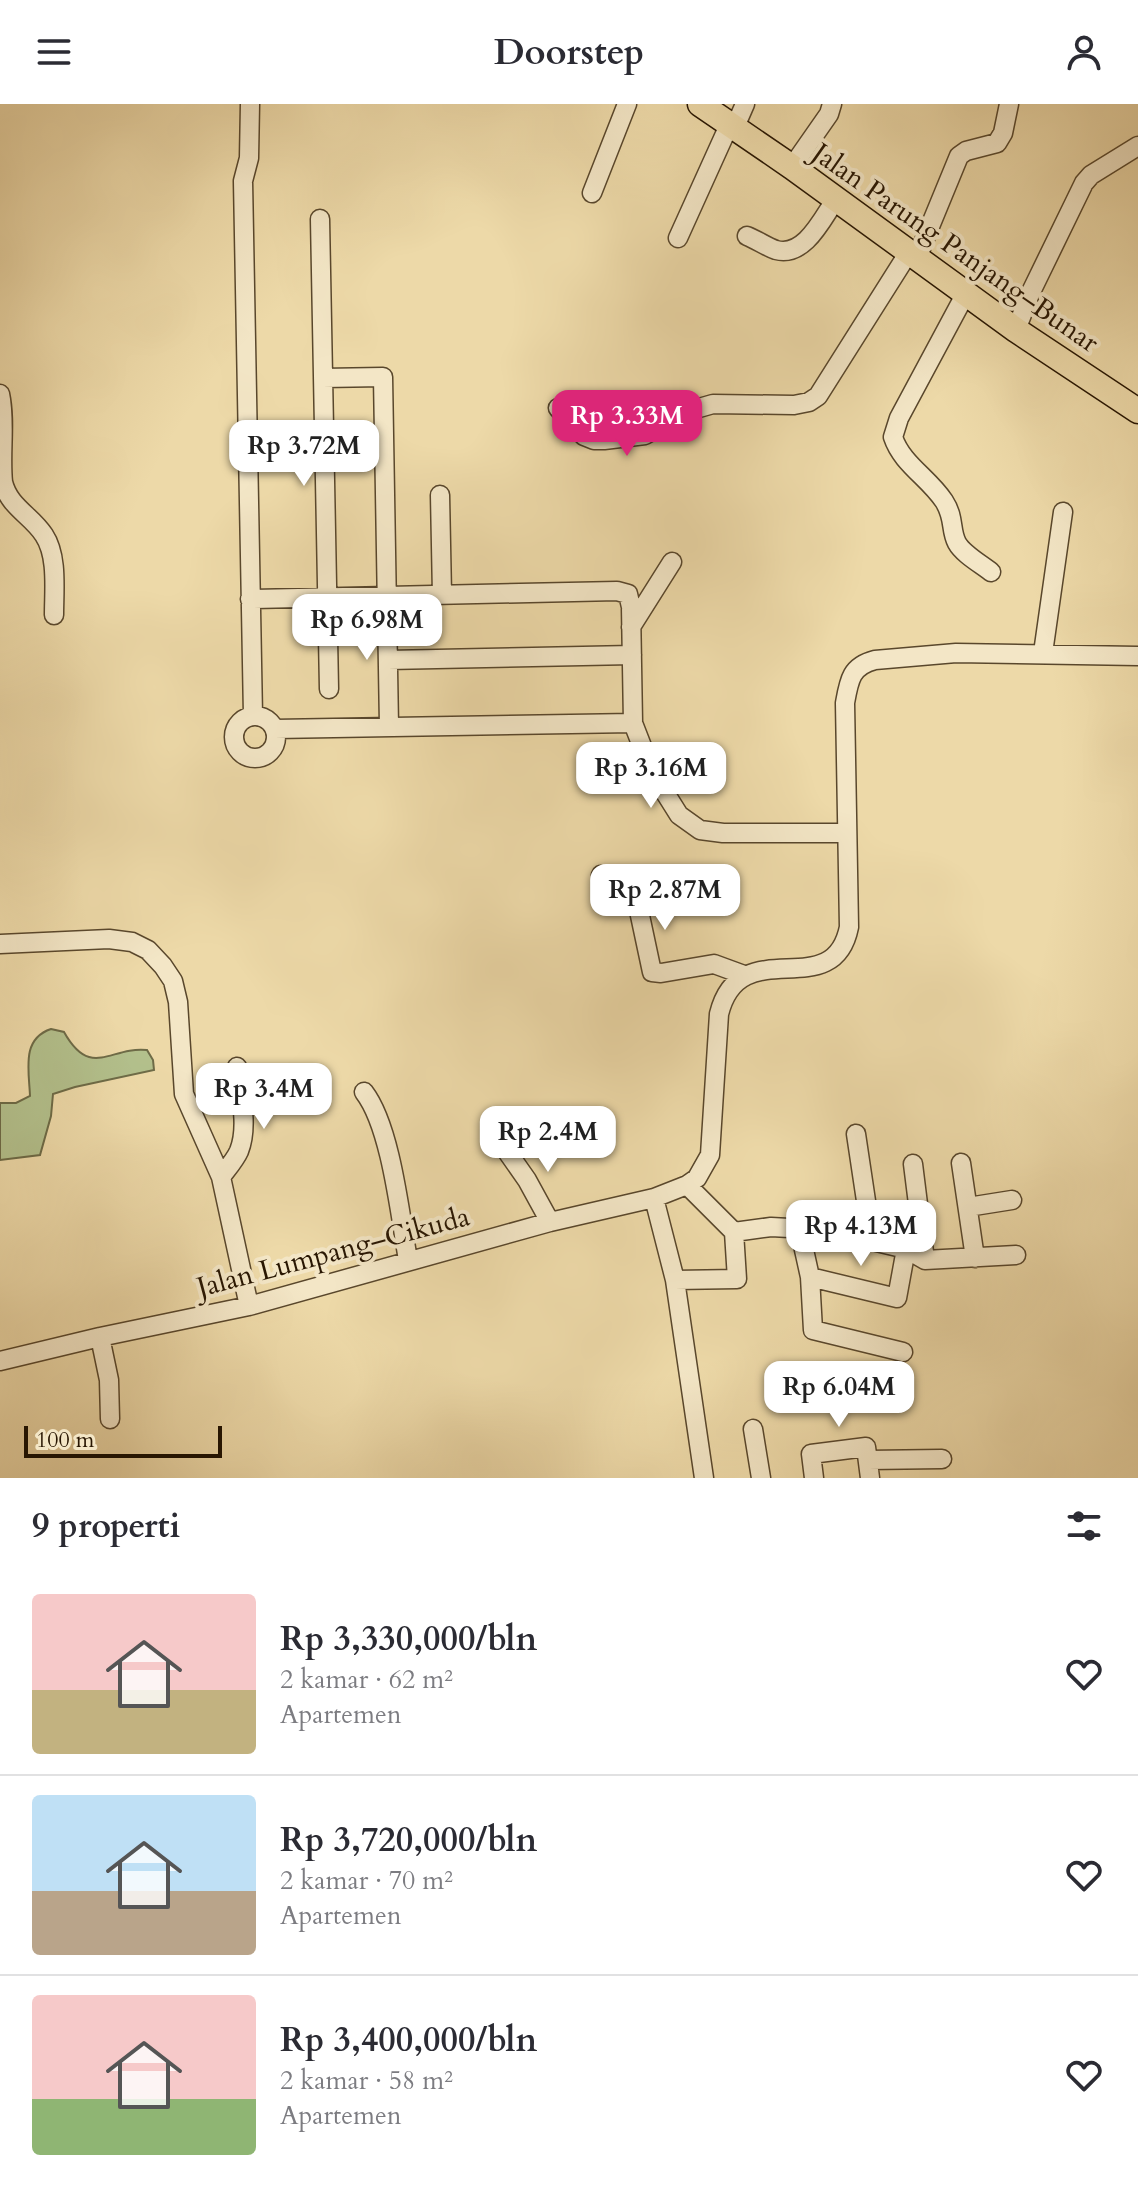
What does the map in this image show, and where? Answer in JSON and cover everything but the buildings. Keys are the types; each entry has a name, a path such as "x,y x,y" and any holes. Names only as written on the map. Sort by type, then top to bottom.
{"main road":[{"name":"Jalan Parung Panjang–Bunar","path":"700,104 737,118 792,167 1016,330 1138,411"}],"street":[{"path":"250,104 249,158 243,181 253,716"},
{"path":"592,193 627,104"},
{"path":"792,167 829,114 832,104"},
{"path":"558,408 584,436 594,440 645,435 685,412 713,404 794,405 809,402 818,396 913,255 959,156 966,151 997,143 1003,133 1009,104"},
{"path":"678,238 737,118"},
{"path":"1016,330 1030,294 1084,183 1091,175 1138,146"},
{"path":"747,236 778,250 787,251 801,246 836,199"},
{"path":"320,219 329,689"},
{"path":"966,293 899,418 893,437 904,459 934,485 947,505 952,515 956,541 991,572"},
{"path":"323,378 383,377 389,726"},
{"path":"0,394 2,479 13,504 43,533 48,543 52,559 54,615"},
{"path":"440,495 442,595"},
{"path":"1043,653 1063,512"},
{"path":"631,627 672,562"},
{"path":"250,599 617,591 628,594 633,723 652,772 679,815 700,830 723,833 846,833"},
{"path":"675,1280 737,1279 734,1232 687,1185 706,1166 710,1155 722,1000 744,975 758,969 804,969 825,963 837,956 847,939 845,703 854,669 875,660 956,653 1138,656"},
{"path":"388,660 632,655"},
{"path":"253,716 266,719 275,729 272,749 260,757 246,755 236,745 235,732 241,721 253,716"},
{"path":"275,729 633,723"},
{"path":"601,875 619,880 635,892 652,972 714,964 744,975"},
{"path":"0,944 109,939 132,942 148,950 163,966 173,981 178,1002 184,1094 221,1177 249,1306"},
{"path":"221,1177 242,1142 237,1067"},
{"path":"364,1092 383,1126 408,1260"},
{"path":"856,1134 872,1241"},
{"path":"506,1150 550,1222"},
{"path":"961,1163 975,1258"},
{"path":"913,1164 925,1260"},
{"name":"Jalan Lumpang–Cikuda","path":"0,1361 249,1306 550,1222 654,1198 687,1185"},
{"path":"654,1198 675,1280 704,1478"},
{"path":"968,1207 1012,1200"},
{"path":"734,1232 799,1227 906,1249 925,1260 1016,1255"},
{"path":"799,1227 810,1277 813,1330 903,1352"},
{"path":"810,1277 897,1298 906,1249"},
{"path":"100,1337 109,1380 110,1419"},
{"path":"753,1429 761,1478"},
{"path":"814,1478 811,1454 866,1447 869,1469 923,1469 942,1459"}],"green space":[{"path":"51,1029 64,1032 74,1046 92,1058 147,1050 154,1070 53,1094 51,1116 40,1155 0,1160 0,1103 16,1103 30,1096 28,1066 31,1048 41,1034"}]}
